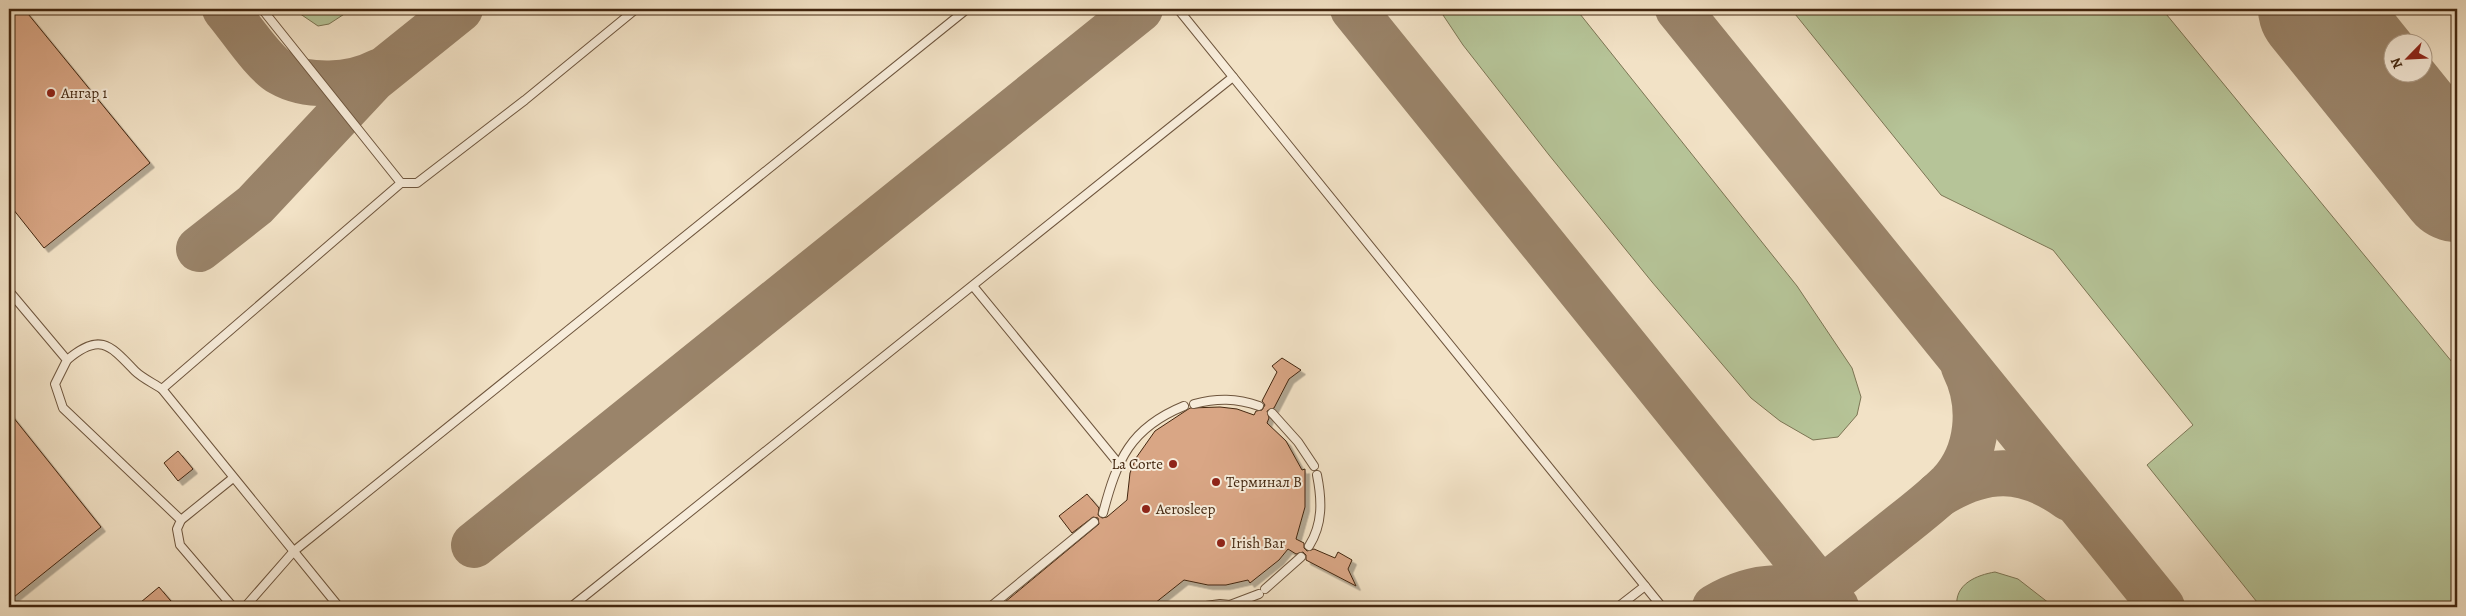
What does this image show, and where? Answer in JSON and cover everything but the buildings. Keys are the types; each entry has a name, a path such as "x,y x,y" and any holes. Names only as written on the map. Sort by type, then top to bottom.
{"lane":[{"path":"262,9 401,183"},
{"path":"162,389 401,183 417,183 525,100 636,9"},
{"path":"245,607 294,551 967,9"},
{"path":"1178,9 1662,607"},
{"path":"571,607 1233,77"},
{"path":"972,286 1118,463"},
{"path":"9,291 67,360"},
{"path":"181,520 64,408 54,384 67,360 84,348 98,344 114,348 137,373 162,389 339,607"},
{"path":"1194,404 1219,398 1234,399 1259,406"},
{"path":"1103,513 1118,463 1137,436 1153,421 1184,406"},
{"path":"1272,413 1298,442 1314,466"},
{"path":"1309,546 1316,534 1320,517 1321,501 1316,475"},
{"path":"233,478 181,520 177,528 180,545 233,607"},
{"path":"990,607 1094,522"},
{"path":"1199,607 1220,604 1231,606 1262,591 1301,557"},
{"path":"1618,607 1645,586"}],"green space":[{"path":"293,9 352,9 329,24 318,26"},
{"path":"1439,9 1576,9 1797,286 1852,368 1861,397 1857,415 1838,437 1813,440 1780,421 1751,398 1652,282 1549,155 1463,45"},
{"path":"1791,9 2162,9 2457,368 2457,607 2261,607 2147,465 2193,425 2053,250 1941,195"},
{"path":"1995,572 2018,579 2054,607 1957,607 1959,592 1968,582 1974,578"}],"taxiway":[{"path":"225,9 267,61 281,73 292,78 316,83 330,83 356,80 378,72"},
{"path":"199,249 255,205 373,79 460,9"},
{"path":"474,545 1140,9"},
{"path":"1353,9 1836,607"},
{"path":"1678,9 2162,607"},
{"path":"1799,607 1928,504 1960,472 1972,443 1976,413 1974,397 1964,367"},
{"path":"1938,495 1955,485 1972,479 2004,473 2036,480 2052,487 2069,498"},
{"path":"1715,607 1744,594 1774,588 1804,592 1832,607"}],"runway":[{"path":"2316,9 2457,184"}],"place":[{"name":"Ангар 1","path":"51,93"},
{"name":"La Corte","path":"1173,464"},
{"name":"Терминал B","path":"1216,482"},
{"name":"Aerosleep","path":"1146,509"},
{"name":"Irish Bar","path":"1221,543"}]}
